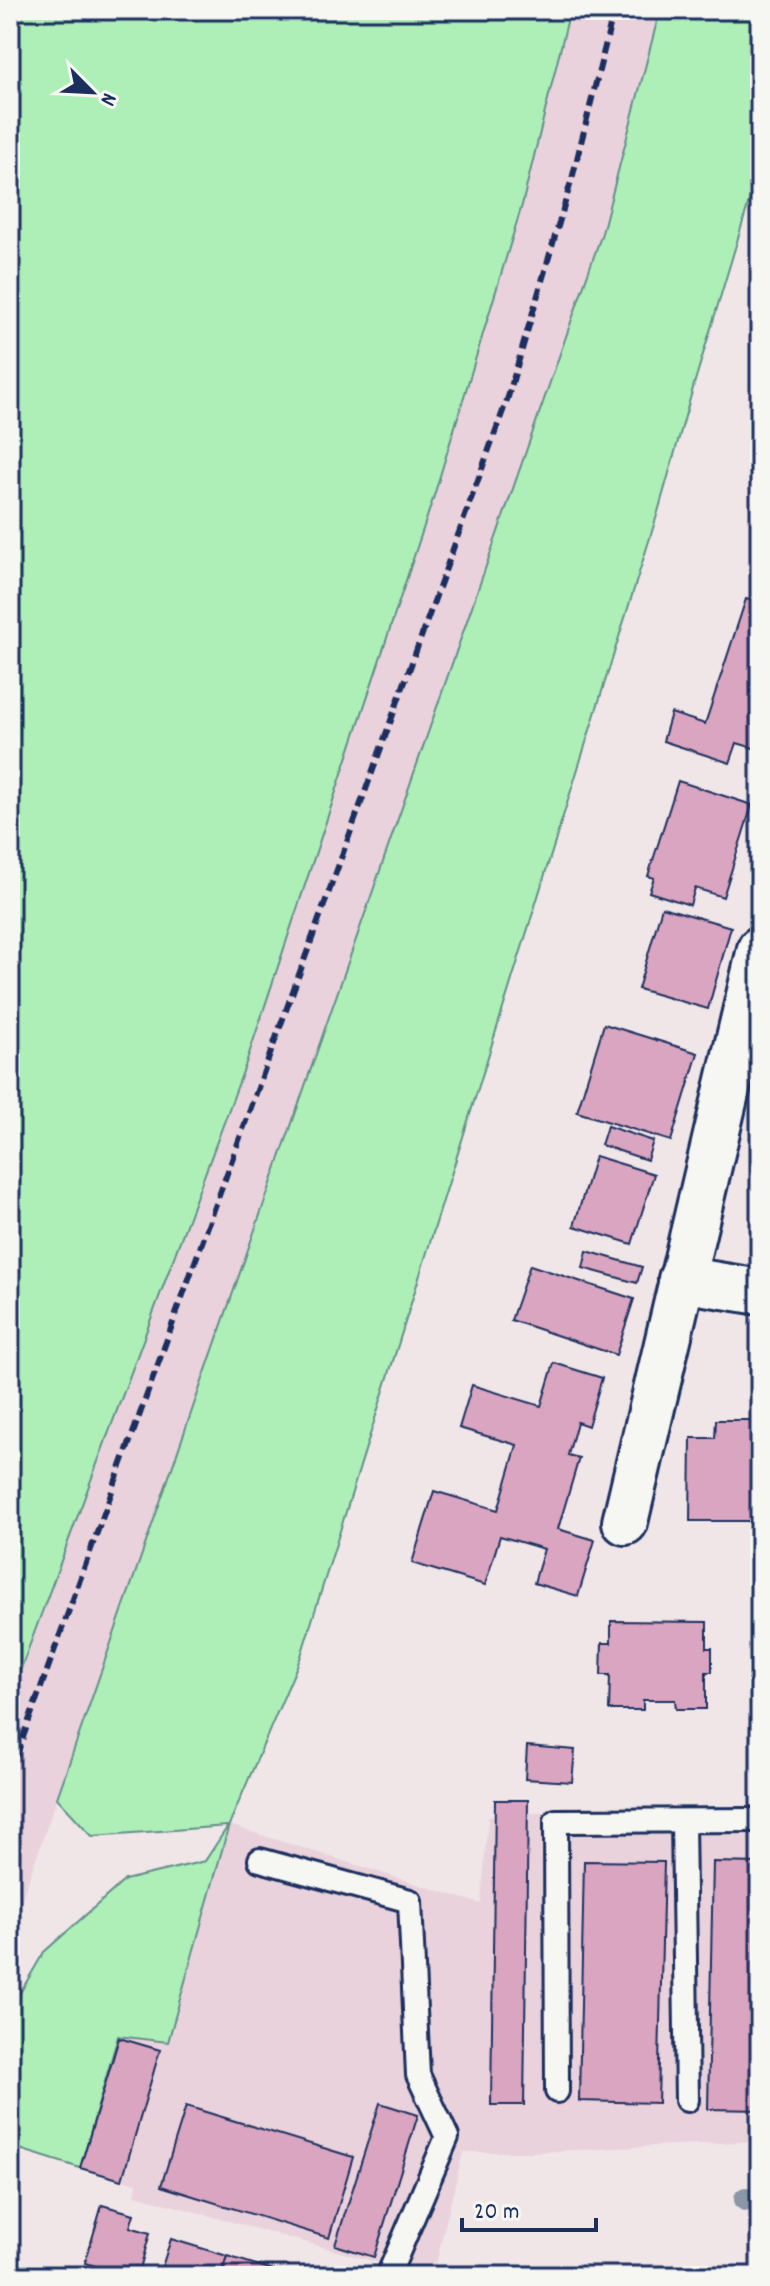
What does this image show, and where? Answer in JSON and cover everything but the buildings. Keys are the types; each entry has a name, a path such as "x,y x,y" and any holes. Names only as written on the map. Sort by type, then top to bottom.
{"street":[{"path":"625,1522 760,949"},
{"path":"681,1279 760,1292"}],"lane":[{"path":"557,2091 556,1821 760,1820"},
{"path":"683,1821 687,2100"},
{"path":"260,1860 410,1901 418,2075 447,2137 388,2276"}],"shaded area":[{"path":"570,10 660,10 602,233 10,1933 10,1698 245,1066 433,499 522,205"},
{"path":"760,1812 760,2141 536,2152 463,2152 433,2276 135,2195 137,2183 80,2168 118,2036 168,2042 229,1825 481,1904 488,1817 514,1813"}],"green space":[{"path":"10,10 570,10 522,205 433,499 245,1066 10,1698"},
{"path":"660,10 760,10 760,165 658,512 300,1659 229,1825 168,2042 118,2036 80,2168 10,2146 10,2010 44,1952 125,1880 205,1861 228,1826 92,1836 57,1798 602,233"}],"railway":[{"path":"10,1773 508,397 573,175 614,10"}]}
